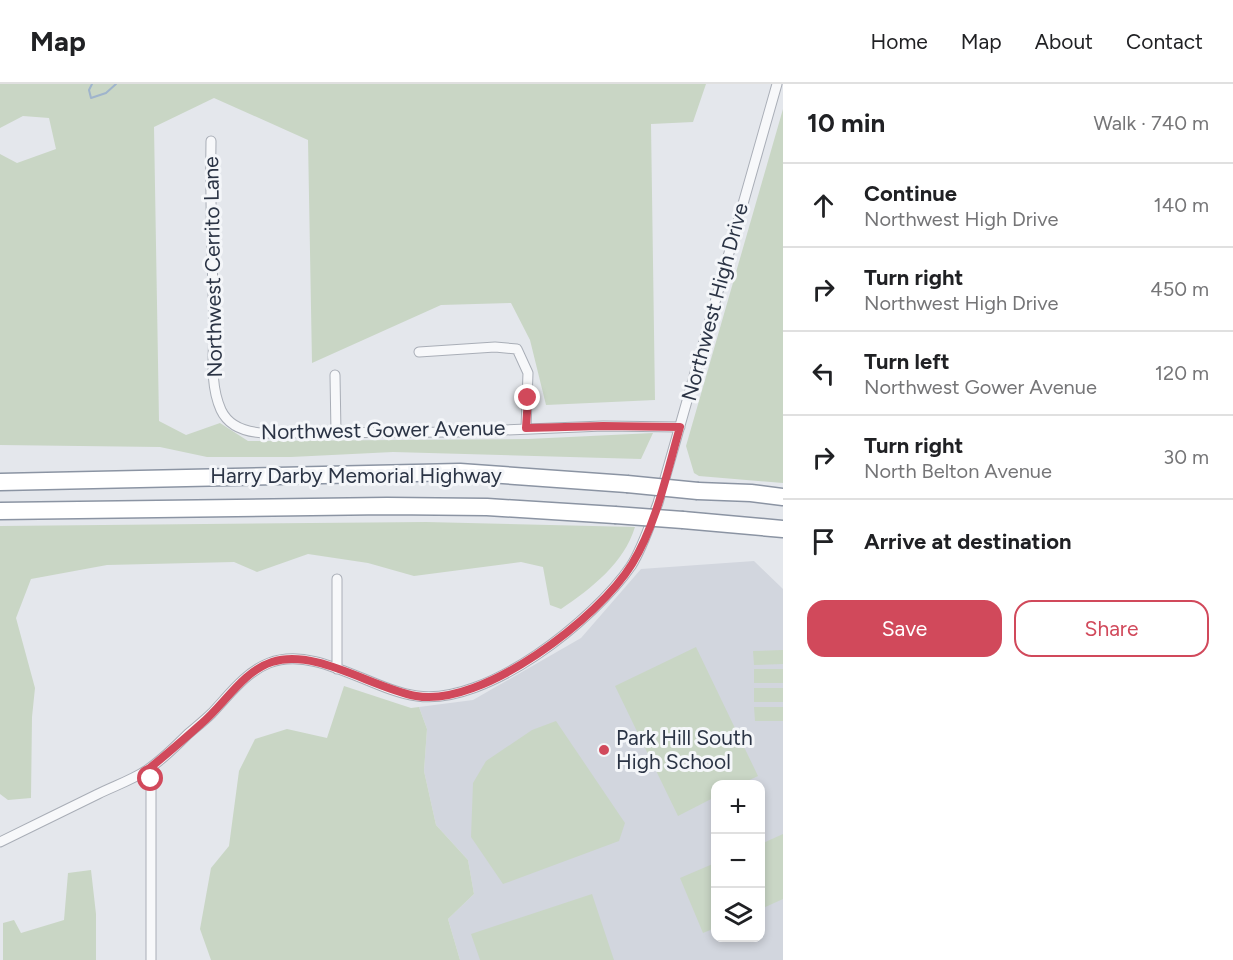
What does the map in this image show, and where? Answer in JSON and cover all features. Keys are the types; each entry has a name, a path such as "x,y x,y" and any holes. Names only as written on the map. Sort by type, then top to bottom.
{"highway":[{"name":"Harry Darby Memorial Highway","path":"0,482 460,472 783,497"},
{"name":"Harry Darby Memorial Highway","path":"0,511 487,507 615,514 783,529"}],"street":[{"name":"Northwest High Drive","path":"0,842 146,771 202,724 252,672 273,662 304,659 394,690 418,696 437,697 480,686 556,642 593,610 615,587 632,564 646,537 658,503 777,84"},
{"name":"Northwest Cerrito Lane","path":"211,141 213,369 222,411 232,424"},
{"path":"419,352 495,347 517,349 528,373 526,428"},
{"path":"335,375 336,433"},
{"name":"Northwest Gower Avenue","path":"232,424 255,433 456,432 603,426 680,427"},
{"path":"337,579 337,669"},
{"path":"146,771 151,779 152,960"}],"shaded area":[{"name":"Park Hill South High School","path":"754,561 783,589 783,960 460,960 448,919 474,894 468,860 436,825 424,771 427,729 419,707 473,700 581,638 641,569"}],"green space":[{"path":"0,84 706,84 693,122 651,124 655,400 546,405 530,340 511,303 441,305 312,363 308,140 214,98 154,127 159,421 186,435 220,423 248,441 528,439 653,433 641,459 393,452 291,457 207,457 160,447 0,445 0,154 17,163 56,149 49,118 23,116 0,128"},
{"path":"783,109 783,483 699,476 694,473 686,446"},
{"path":"426,522 635,527 623,552 606,574 561,609 550,605 543,567 521,562 414,576 368,563 308,554 257,572 234,562 107,565 31,579 16,618 35,688 32,717 31,798 8,800 0,794 0,526"},
{"path":"696,647 758,776 750,780 711,780 711,799 678,816 615,686"},
{"path":"783,650 783,664 754,665 753,651"},
{"path":"754,669 783,669 783,683 754,683"},
{"path":"344,686 411,708 419,707 427,729 424,771 436,825 468,860 474,894 448,919 460,960 211,960 200,929 211,868 229,846 239,771 255,739 287,729 327,738"},
{"path":"754,688 783,688 783,702 754,702"},
{"path":"754,707 783,707 783,721 755,721"},
{"path":"556,721 625,823 619,841 503,884 471,837 473,783 486,761 532,730"},
{"path":"783,834 783,899 765,907 765,888 765,842"},
{"path":"711,865 711,930 703,933 680,878"},
{"path":"91,870 96,914 96,960 3,960 3,923 14,920 21,933 64,920 68,873"},
{"path":"592,894 614,960 480,960 471,934"}],"waterway":[{"path":"92,84 89,90 91,98 106,93 116,84"}],"place":[{"name":"Park Hill South High School","path":"604,750"}],"route":[{"path":"151,779 146,771 202,724 252,672 273,662 285,659 304,659 394,690 418,696 437,697 467,691 493,680 556,642 593,610 615,587 632,564 646,537 680,427 526,428 528,398"}]}
